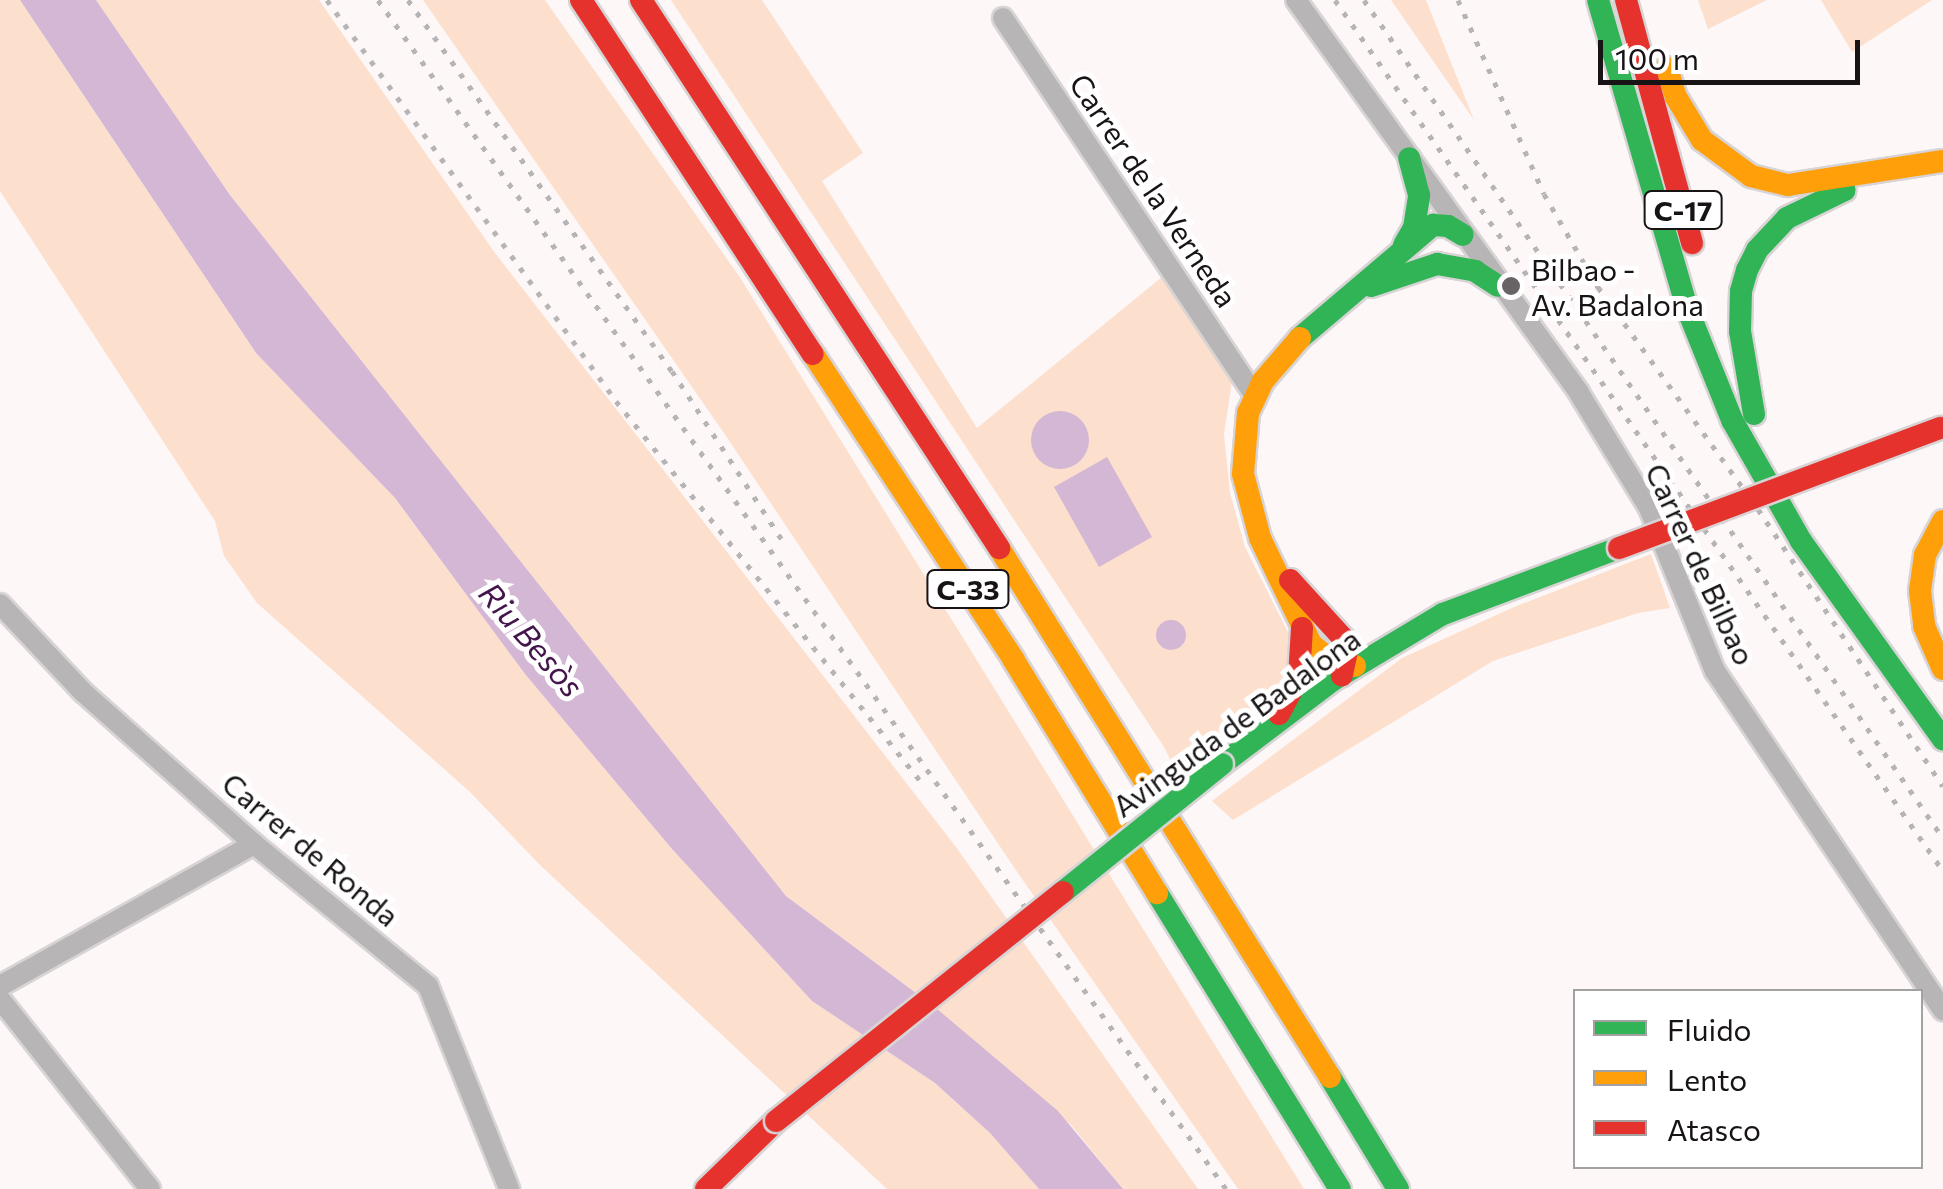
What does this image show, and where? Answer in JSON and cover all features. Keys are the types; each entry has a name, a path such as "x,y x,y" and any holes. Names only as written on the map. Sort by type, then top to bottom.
{"main road":[{"name":"C-33","path":"582,0 1013,659 1340,1189"},
{"name":"C-33","path":"641,0 1060,641 1398,1189"},
{"name":"C-17","path":"1598,0 1658,217 1705,359 1746,448 1801,541 1943,739"},
{"name":"C-17","path":"1626,0 1706,290 1754,414 1815,522 1943,696"},
{"path":"1646,0 1676,97 1702,140 1720,157 1752,176 1788,185 1943,161"},
{"path":"1402,248 1414,228 1419,195 1409,158"},
{"path":"1879,171 1943,175"},
{"path":"1754,414 1740,330 1740,301 1747,270 1770,234 1809,204 1853,187 1902,180 1943,186"},
{"path":"1347,669 1320,653 1302,628 1260,538 1246,494 1242,456 1255,396 1286,350 1360,291 1402,248 1434,226 1455,227 1447,248 1424,266 1360,291"},
{"path":"1424,266 1461,267 1498,286"},
{"name":"Avinguda de Badalona","path":"706,1189 776,1121 1222,764 1347,669 1443,614 1942,427"},
{"path":"1943,520 1926,554 1920,591 1924,626 1943,669"},
{"path":"1260,538 1294,585 1343,638 1347,669"},
{"path":"1322,613 1386,632 1443,614"},
{"path":"1273,724 1299,677 1302,628"}],"street":[{"name":"Carrer de Bilbao","path":"1296,0 1455,227 1579,393 1649,508 1714,670 1943,1010"},
{"name":"Carrer de la Verneda","path":"1003,18 1255,396"},
{"name":"Carrer de Ronda","path":"0,604 84,693 254,844 428,986 509,1189"},
{"path":"0,986 254,844"},
{"path":"0,999 150,1189"}],"shaded area":[{"path":"0,0 20,0 256,353 395,498 525,674 672,849 812,1001 935,1083 990,1133 1039,1189 887,1189 540,865 470,792 257,603 224,556 215,521 0,191"},
{"path":"96,0 319,0 495,253 956,847 1198,1189 1123,1189 1071,1125 936,1008 786,896 230,195"},
{"path":"423,0 545,0 741,279 1304,1189 1238,1189 1011,863 724,433"},
{"path":"671,0 762,0 863,153 822,181 977,428 1162,277 1232,381 1224,434 1230,493 1245,547 1290,636 1291,662 1275,701 1178,776 1164,747"},
{"path":"1391,0 1426,0 1474,120"},
{"path":"1698,0 1767,0 1708,29"},
{"path":"1821,0 1932,0 1852,52"},
{"path":"1651,554 1670,608 1638,613 1493,661 1233,820 1212,801 1402,658 1514,607"}],"water":[{"name":"Riu Besòs","path":"20,0 96,0 230,195 786,896 936,1008 1058,1111 1123,1189 1039,1189 990,1133 935,1083 812,1001 672,849 525,674 395,498 256,353"},
{"path":"1060,411 1080,420 1089,440 1080,460 1060,469 1040,460 1031,440 1040,420"},
{"path":"1107,457 1152,537 1099,567 1054,487"},
{"path":"1171,620 1185,629 1186,635 1177,649 1171,650 1157,641 1156,635 1165,621"}],"railway":[{"path":"327,0 616,401 920,780"},
{"path":"378,0 1226,1189"},
{"path":"408,0 672,371 783,541"},
{"path":"1335,0 1943,871"},
{"path":"1364,0 1943,838"},
{"path":"1458,0 1544,194 1598,287 1758,509 1943,786"}],"traffic: fast":[{"path":"1598,0 1687,308 1732,420 1801,541 1943,739"},
{"path":"1404,245 1414,228 1419,195 1409,158"},
{"path":"1754,414 1740,331 1741,291 1747,270 1757,250 1787,218 1845,190"},
{"path":"1300,338 1433,225 1448,226 1463,235"},
{"path":"1371,286 1437,264 1475,271 1498,286"},
{"path":"1222,764 1333,680 1443,614 1619,548"},
{"path":"1063,892 1222,764"},
{"path":"1157,893 1340,1189"},
{"path":"1330,1077 1398,1189"}],"traffic: slow":[{"path":"1667,68 1676,97 1702,140 1751,176 1788,185 1943,161"},
{"path":"1300,338 1263,381 1248,413 1243,474 1260,538 1311,644 1337,665 1355,666"},
{"path":"813,354 1013,659 1157,893"},
{"path":"1943,521 1925,555 1920,591 1924,626 1943,669"},
{"path":"999,548 1330,1077"}],"traffic: jam":[{"path":"581,0 813,354"},
{"path":"641,0 999,548"},
{"path":"1626,0 1692,243"},
{"path":"1619,548 1940,428"},
{"path":"1290,580 1343,638 1347,651 1342,675"},
{"path":"1279,714 1299,677 1302,628"},
{"path":"776,1121 1063,892"},
{"path":"706,1189 776,1121"}],"place":[{"name":"Bilbao - Av. Badalona","path":"1511,286"}]}
